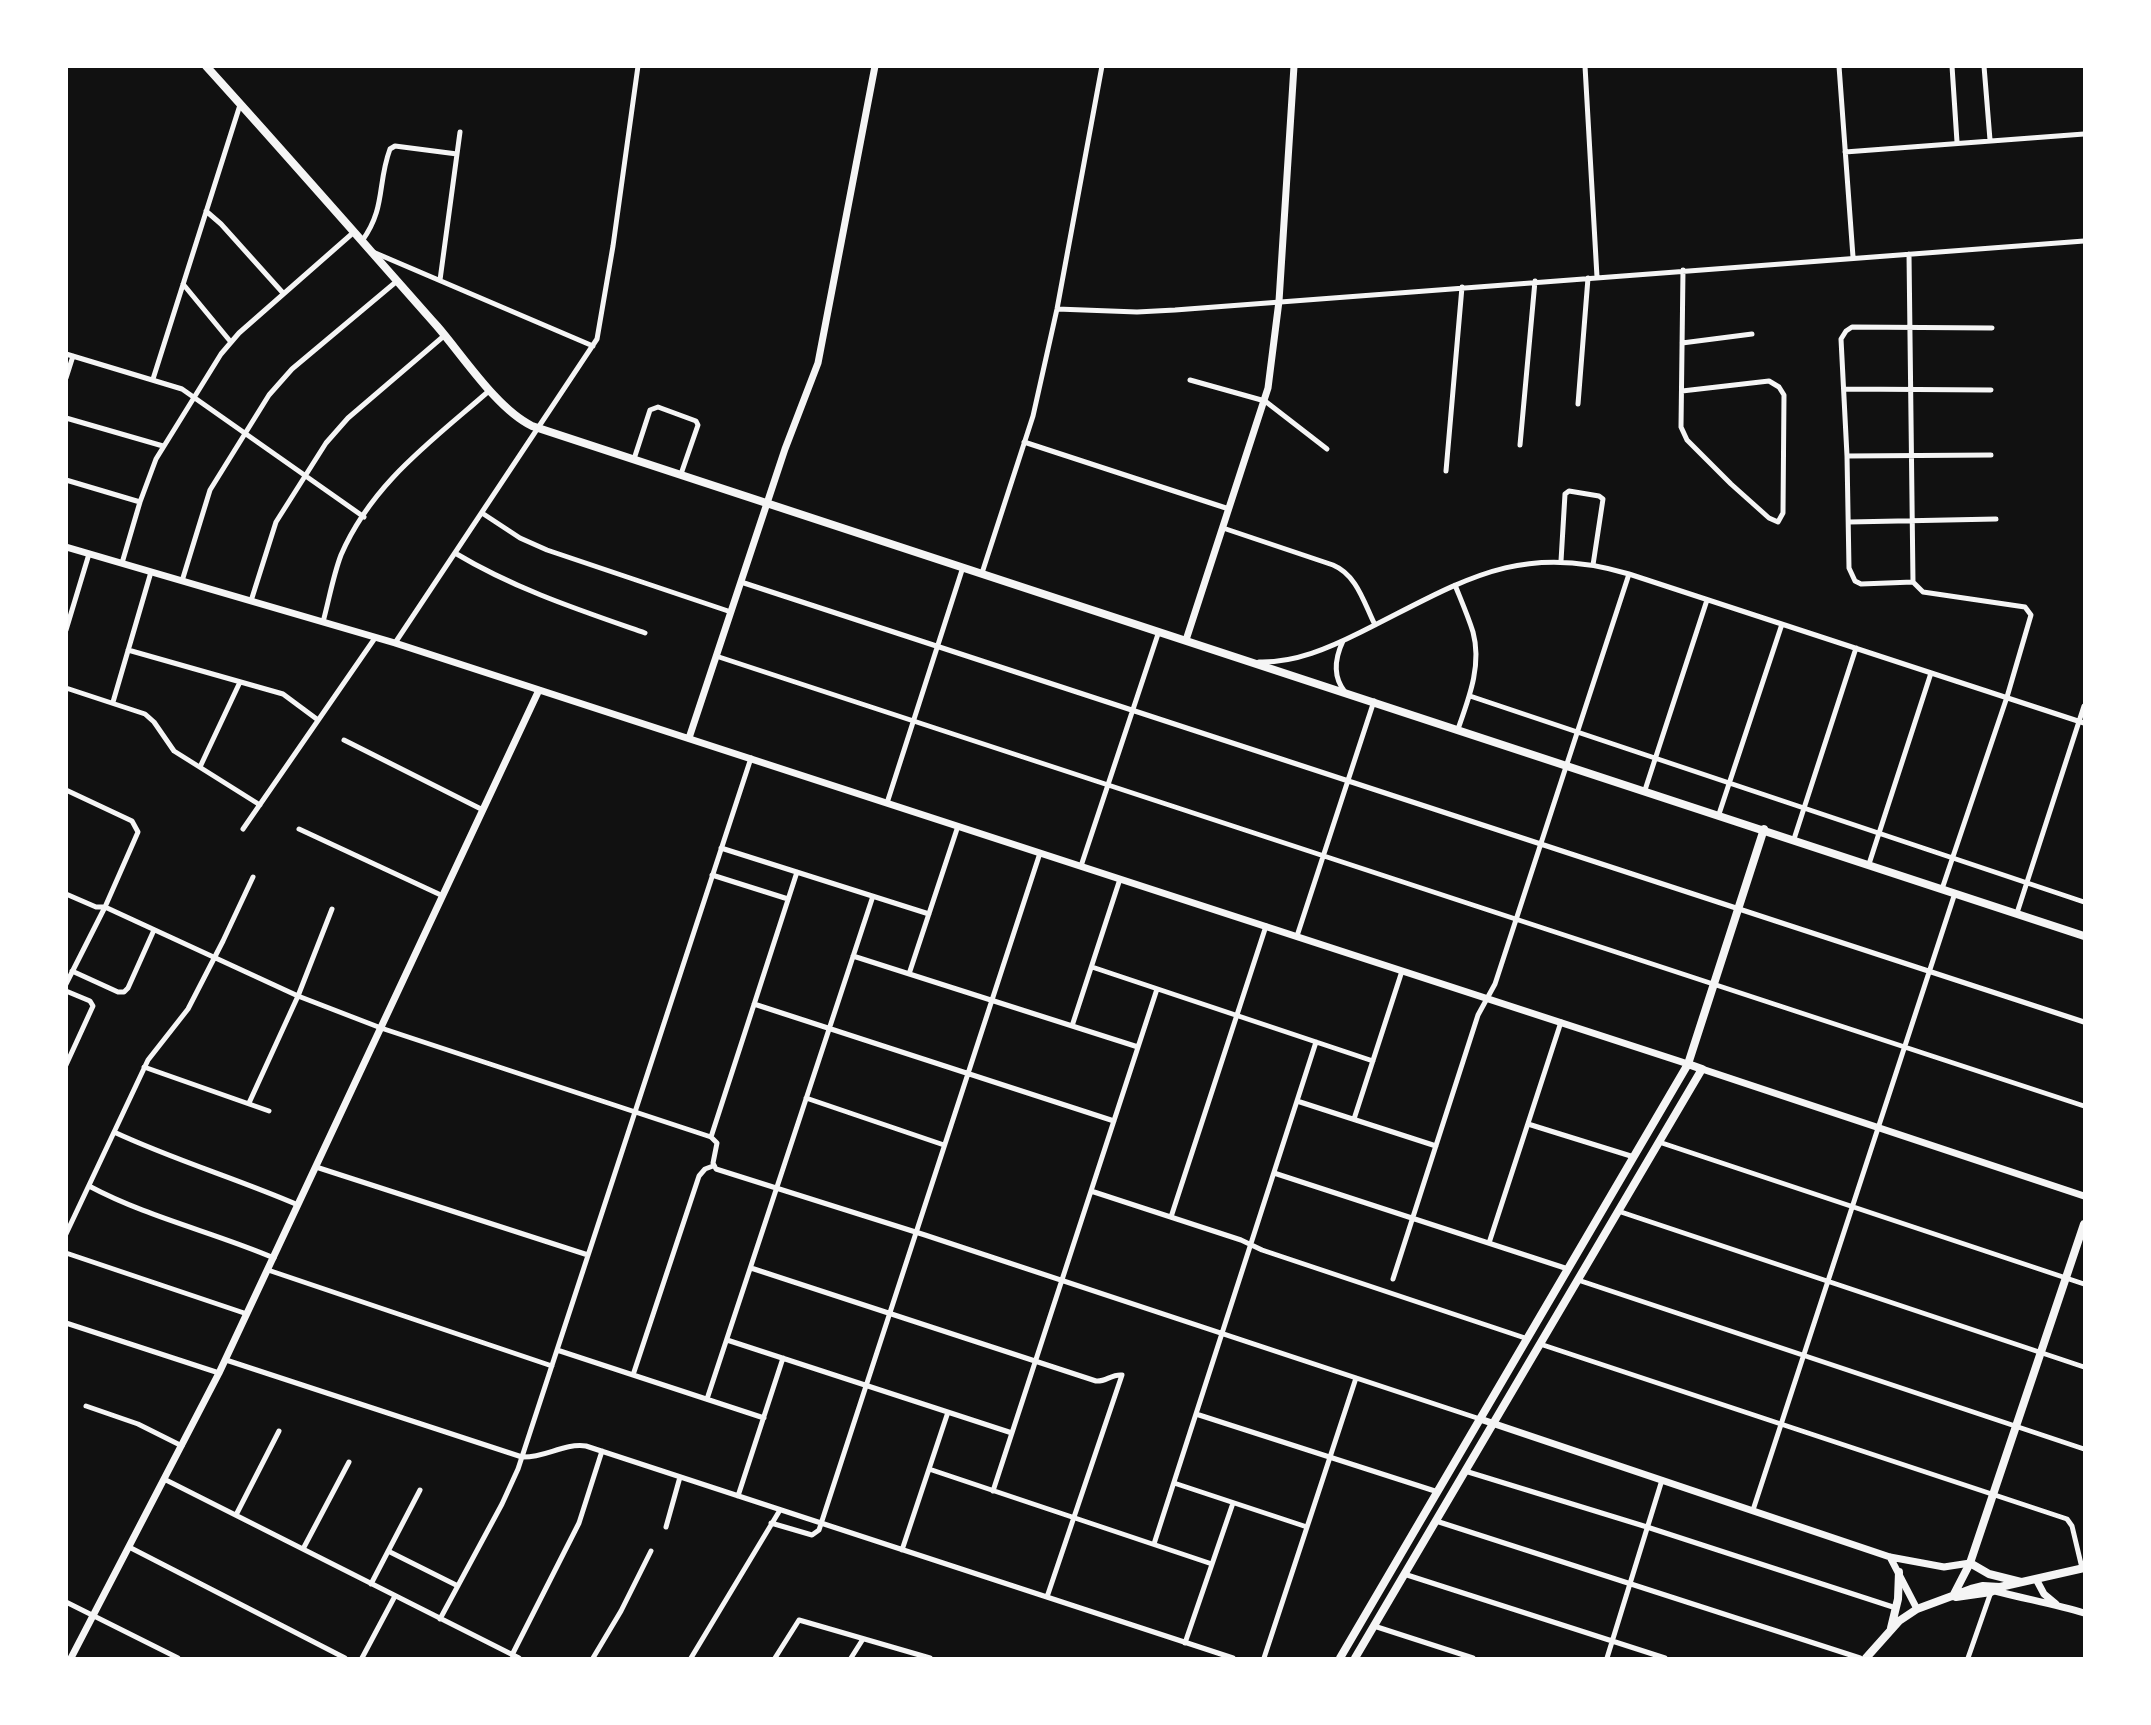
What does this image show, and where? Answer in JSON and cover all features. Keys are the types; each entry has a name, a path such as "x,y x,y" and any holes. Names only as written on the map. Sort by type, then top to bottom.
{"main road":[{"path":"206,66 362,240 490,390 519,418 539,428 2084,936"},
{"path":"1340,1658 1688,1064 1764,829"},
{"path":"1355,1658 1702,1069 1688,1064"},
{"path":"1953,1596 1970,1563 2084,1224"},
{"path":"1970,1563 1989,1574 2024,1582"},
{"path":"1866,1658 1891,1629 1917,1609 1953,1596 1967,1597 2083,1568"},
{"path":"1891,1629 1899,1572"}],"street":[{"path":"395,643 539,428 599,333 638,66"},
{"path":"689,738 788,440 818,363 875,66"},
{"path":"982,573 1032,416 1057,309 1102,66"},
{"path":"1186,640 1265,401 1271,372 1279,301 1294,66"},
{"path":"1586,66 1597,277"},
{"path":"1839,66 1853,257"},
{"path":"1951,66 1957,142"},
{"path":"1984,66 1990,140"},
{"path":"153,379 240,105"},
{"path":"440,280 460,132"},
{"path":"1845,152 2084,134"},
{"path":"362,240 374,225 378,213 390,149 395,146 457,154"},
{"path":"206,211 222,224 283,293"},
{"path":"122,563 140,502 163,446 230,341 354,232"},
{"path":"1057,309 1159,311 2084,241"},
{"path":"371,251 593,345"},
{"path":"1909,254 1913,582 1923,592 2025,607 2031,615 2007,697 1942,888"},
{"path":"1682,391 1769,381 1779,387 1784,395 1783,513 1778,522 1769,518 1687,440 1681,426 1683,270"},
{"path":"1578,404 1588,278"},
{"path":"182,581 209,490 269,395 283,377 397,281"},
{"path":"1520,445 1535,281"},
{"path":"183,284 230,341"},
{"path":"1446,471 1462,287"},
{"path":"1913,582 1861,584 1855,582 1849,568 1841,340 1852,327 1992,328"},
{"path":"1682,342 1752,334"},
{"path":"251,601 276,522 326,443 341,425 444,335"},
{"path":"66,378 70,355 176,386 364,517"},
{"path":"1190,380 1265,401 1327,449"},
{"path":"1844,389 1991,390"},
{"path":"323,623 338,564 382,488 400,468 490,390"},
{"path":"634,459 650,410 658,407 696,421 698,425 681,474"},
{"path":"66,418 163,446"},
{"path":"1024,442 1228,509"},
{"path":"1847,456 1991,455"},
{"path":"66,480 140,502"},
{"path":"1561,561 1565,494 1569,491 1603,499 1593,565"},
{"path":"482,513 520,538 547,550 731,612"},
{"path":"1849,522 1996,519"},
{"path":"1223,528 1339,568 1353,580 1375,625"},
{"path":"66,547 395,643 1688,1064"},
{"path":"455,553 542,597 645,633"},
{"path":"66,630 89,554"},
{"path":"1252,662 1302,656 1343,641 1455,585 1503,567 1561,561 1629,574 2082,722"},
{"path":"887,803 963,567"},
{"path":"113,702 151,572"},
{"path":"1393,1279 1478,1015 1494,984 1629,574"},
{"path":"741,582 2084,1022"},
{"path":"1455,585 1473,633 1475,668 1470,696 1458,729"},
{"path":"1645,790 1707,600"},
{"path":"1719,814 1782,624"},
{"path":"1081,866 1159,631"},
{"path":"243,829 375,638"},
{"path":"1343,641 1336,659 1336,668 1340,685 1345,692"},
{"path":"1794,839 1856,648"},
{"path":"128,650 283,694 318,720"},
{"path":"716,656 2084,1106"},
{"path":"1869,864 1931,673"},
{"path":"200,767 240,682"},
{"path":"66,688 145,714 154,722 174,751 260,805"},
{"path":"71,1658 226,1360 539,690"},
{"path":"1470,696 2084,902"},
{"path":"1297,936 1374,701"},
{"path":"2017,914 2082,722 2084,706"},
{"path":"344,740 483,810"},
{"path":"440,1619 502,1504 522,1457 751,758"},
{"path":"66,790 129,819 137,828 136,839 66,984"},
{"path":"909,974 958,826"},
{"path":"299,829 443,896"},
{"path":"721,848 929,914"},
{"path":"771,1523 812,1535 817,1533 1040,853"},
{"path":"711,1137 797,872"},
{"path":"712,875 788,899"},
{"path":"66,1234 145,1068 158,1045 188,1009 253,877"},
{"path":"1072,1026 1120,879"},
{"path":"1753,1510 1955,893"},
{"path":"66,894 96,907 105,907 298,996 381,1028 711,1137 718,1146 713,1166"},
{"path":"707,1399 873,896"},
{"path":"248,1103 298,996 332,909"},
{"path":"1171,1217 1266,926"},
{"path":"72,971 118,992 124,992 155,930"},
{"path":"853,956 1138,1047"},
{"path":"1091,967 1373,1060"},
{"path":"1354,1119 1402,971"},
{"path":"993,1491 1157,989"},
{"path":"66,990 90,1001 93,1009 66,1065"},
{"path":"754,1003 1114,1121"},
{"path":"1489,1243 1560,1022"},
{"path":"1154,1544 1316,1042"},
{"path":"145,1068 269,1111"},
{"path":"1702,1069 2084,1196"},
{"path":"806,1098 944,1145"},
{"path":"1297,1101 1436,1146"},
{"path":"1528,1124 1634,1157"},
{"path":"114,1132 298,1205"},
{"path":"1659,1142 2084,1284"},
{"path":"713,1166 1890,1557 1944,1567 1970,1563"},
{"path":"633,1375 699,1176 705,1169 713,1166"},
{"path":"316,1167 588,1255"},
{"path":"1274,1173 1568,1269"},
{"path":"89,1186 133,1207 215,1234 274,1258"},
{"path":"1091,1191 1528,1339"},
{"path":"1618,1211 2084,1367"},
{"path":"66,1253 247,1314"},
{"path":"751,1268 1096,1381 1122,1375 1046,1597"},
{"path":"268,1270 552,1366"},
{"path":"1578,1280 2084,1449"},
{"path":"66,1323 219,1373"},
{"path":"727,1339 1012,1433"},
{"path":"1540,1344 2067,1519 2083,1568"},
{"path":"557,1350 764,1418"},
{"path":"738,1496 783,1358"},
{"path":"226,1360 522,1457 539,1456 574,1446 602,1451 1233,1658"},
{"path":"1264,1658 1356,1378"},
{"path":"86,1406 138,1424 182,1446"},
{"path":"902,1550 948,1412"},
{"path":"1196,1414 1438,1492"},
{"path":"236,1515 279,1432"},
{"path":"512,1655 579,1523 602,1451"},
{"path":"303,1549 349,1462"},
{"path":"929,1469 1212,1564"},
{"path":"1465,1471 1896,1608"},
{"path":"666,1527 680,1477"},
{"path":"164,1479 519,1658"},
{"path":"1606,1658 1662,1480"},
{"path":"1174,1483 1307,1527"},
{"path":"371,1584 420,1490"},
{"path":"1185,1643 1233,1503"},
{"path":"691,1658 780,1510"},
{"path":"1436,1521 1860,1658"},
{"path":"129,1547 345,1658"},
{"path":"593,1658 621,1611 651,1550"},
{"path":"388,1551 458,1586"},
{"path":"1890,1557 1917,1609"},
{"path":"1404,1574 1665,1658"},
{"path":"2036,1580 2044,1594 2057,1604"},
{"path":"1968,1658 1995,1590 2084,1613"},
{"path":"362,1658 395,1596"},
{"path":"66,1602 178,1658"},
{"path":"775,1658 799,1620 930,1658"},
{"path":"1374,1626 1473,1658"},
{"path":"851,1658 863,1639"}]}
